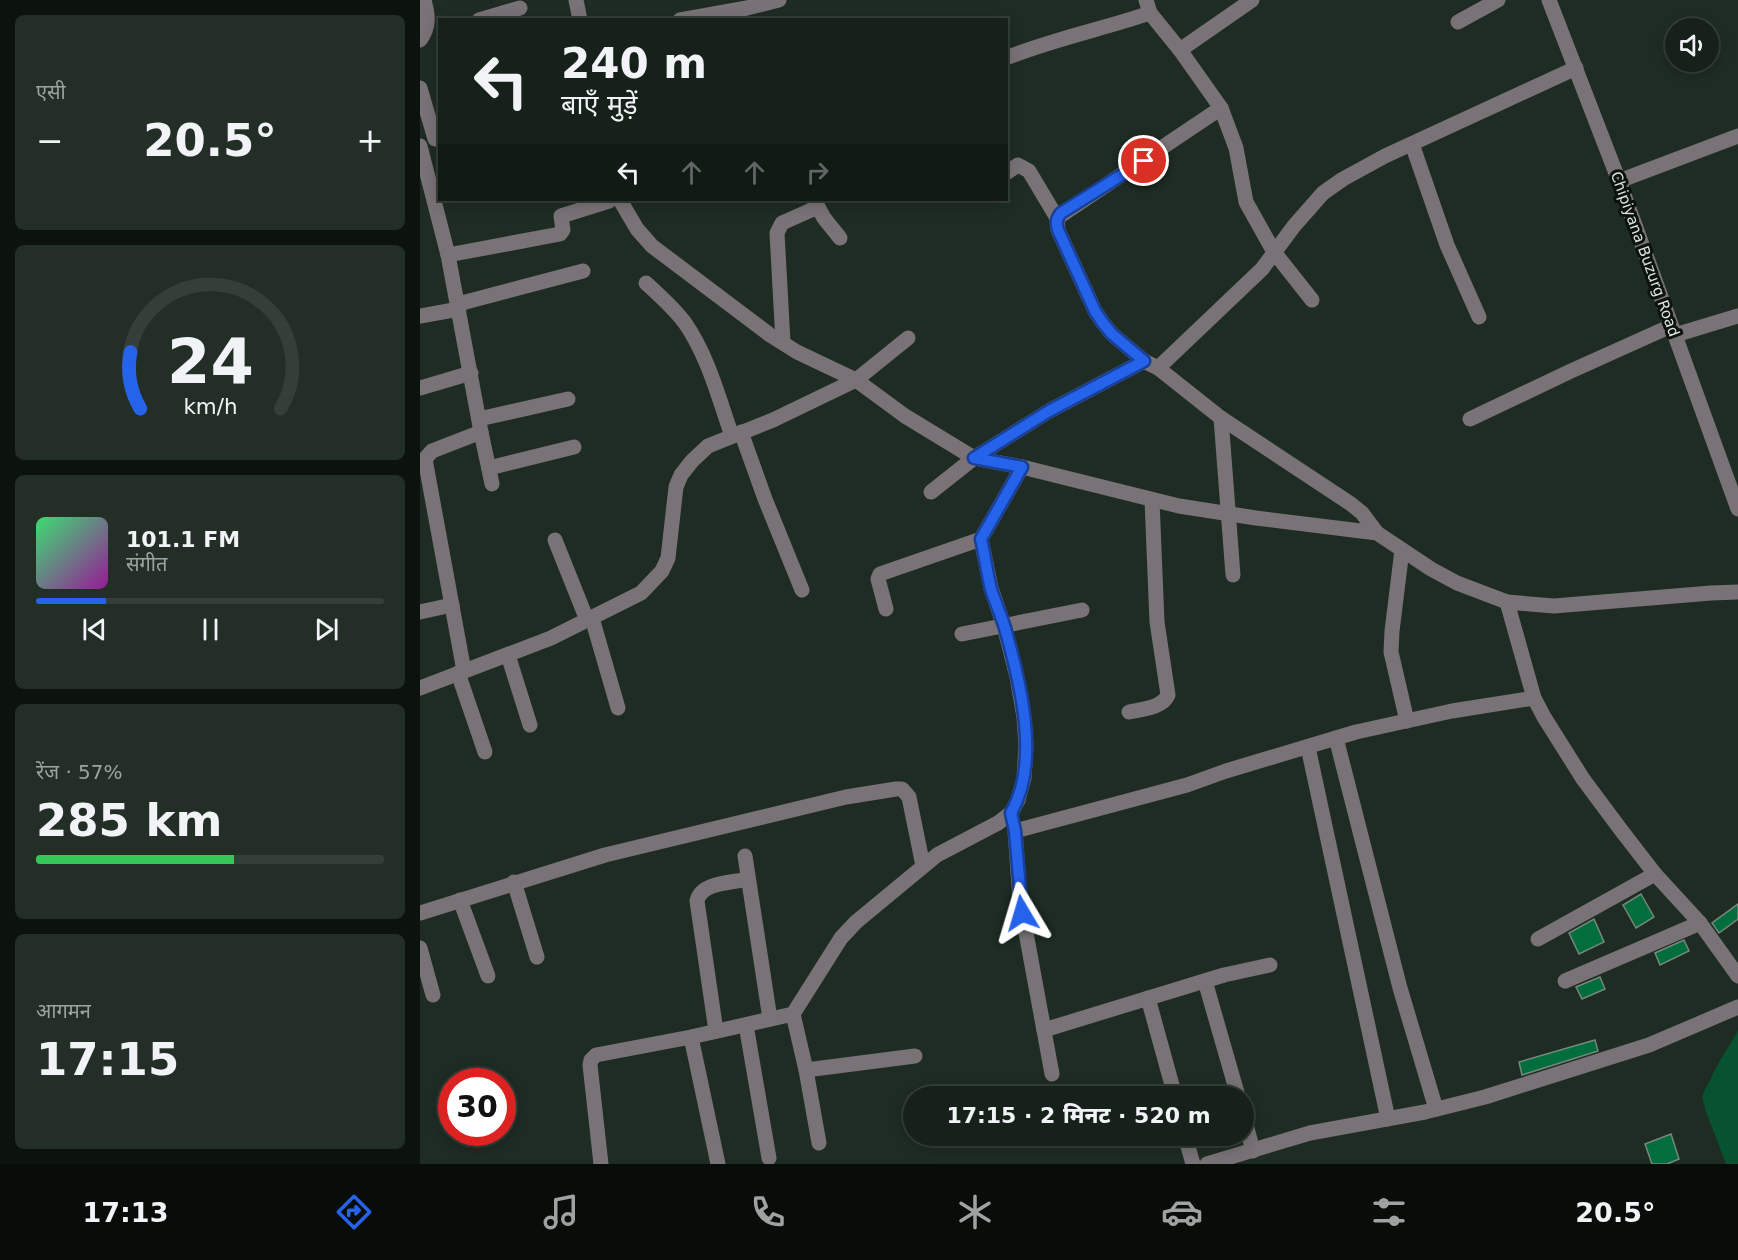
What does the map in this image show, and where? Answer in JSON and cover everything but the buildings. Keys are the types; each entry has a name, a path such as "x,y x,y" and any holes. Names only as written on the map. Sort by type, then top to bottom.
{"street":[{"path":"422,37 428,20 424,0"},
{"path":"576,0 580,18"},
{"path":"692,18 747,9 779,0"},
{"path":"1180,50 1252,0"},
{"path":"1458,22 1498,0"},
{"name":"Chipiyana Buzurg Road","path":"1550,0 1738,509"},
{"path":"1008,57 1036,46 1113,25 1148,6 1221,108 1236,148 1246,202 1274,252 1312,300"},
{"path":"486,18 520,8"},
{"path":"422,37 438,31"},
{"path":"931,492 974,458 1049,411 1151,364 1262,269 1323,193 1344,179 1412,144 1576,68"},
{"path":"420,87 432,139"},
{"path":"1057,218 1221,108"},
{"path":"1619,182 1738,136"},
{"path":"1412,144 1447,245 1479,317"},
{"path":"420,146 459,306 492,484"},
{"path":"1008,172 1018,165 1029,171 1057,218 1058,230 1095,311 1112,334 1221,418 1351,504 1362,513 1377,533 1457,583 1507,602 1554,606 1738,592"},
{"path":"448,255 560,234 563,230 561,216 612,201"},
{"path":"616,201 651,246 783,342 823,365 856,380 920,426 974,458 1022,467 1152,500 1228,514 1377,533"},
{"path":"783,342 777,233 783,223 816,203 840,238"},
{"path":"420,316 583,271"},
{"path":"646,283 675,311 692,334 737,434 802,590"},
{"path":"1470,419 1551,380 1673,331 1738,316"},
{"path":"420,688 551,638 640,593 662,571 668,558 676,487 681,475 692,461 708,446 773,420 856,380 908,338"},
{"path":"420,388 471,373"},
{"path":"485,752 461,672 452,605 425,459 432,451 480,425 568,399"},
{"path":"1221,418 1233,575"},
{"path":"489,468 574,447"},
{"path":"819,1143 793,1014 840,938 856,922 937,855 998,823 1011,813 1018,800 1024,778 1026,746 1017,676 991,588 981,539 1022,467"},
{"path":"1130,712 1160,705 1166,700 1168,694 1157,622 1152,500"},
{"path":"886,609 878,579 880,574 981,539"},
{"path":"555,540 590,619 618,708"},
{"path":"1402,550 1391,652 1407,721"},
{"path":"1507,602 1534,698 1583,779 1655,874 1700,923 1738,976"},
{"path":"420,612 452,605"},
{"path":"962,634 1082,610"},
{"path":"508,655 531,725"},
{"path":"1015,831 1187,785 1356,732 1534,698"},
{"path":"1336,738 1400,988 1436,1109"},
{"path":"1308,747 1388,1119"},
{"path":"420,913 605,855 846,797 896,789 902,789 909,797 923,866"},
{"path":"1011,813 1015,831 1020,900 1052,1074"},
{"path":"745,856 770,1019"},
{"path":"1538,939 1655,874"},
{"path":"716,1031 697,901 701,891 748,879"},
{"path":"514,882 537,957"},
{"path":"460,900 489,976"},
{"path":"1565,981 1700,923"},
{"path":"420,948 433,995"},
{"path":"1044,1030 1232,973 1270,965"},
{"path":"1205,981 1235,1086"},
{"path":"1148,998 1171,1086"},
{"path":"1207,1164 1310,1133 1436,1109 1559,1074 1649,1045 1738,1007"},
{"path":"601,1164 590,1065 596,1055 793,1014"},
{"path":"746,1025 769,1158"},
{"path":"691,1037 718,1164"},
{"path":"806,1071 915,1056"},
{"path":"1188,1146 1193,1164"},
{"path":"1252,1146 1253,1151"}],"shaded area":[{"path":"1738,1031 1738,1164 1726,1164 1702,1096"}],"route":[{"path":"1022,913 1015,831 1011,813 1018,800 1024,778 1026,746 1024,717 1017,676 991,588 981,539 986,534 1022,467 974,458 1049,411 1144,361 1112,334 1095,311 1056,223 1061,213 1144,161"}]}
